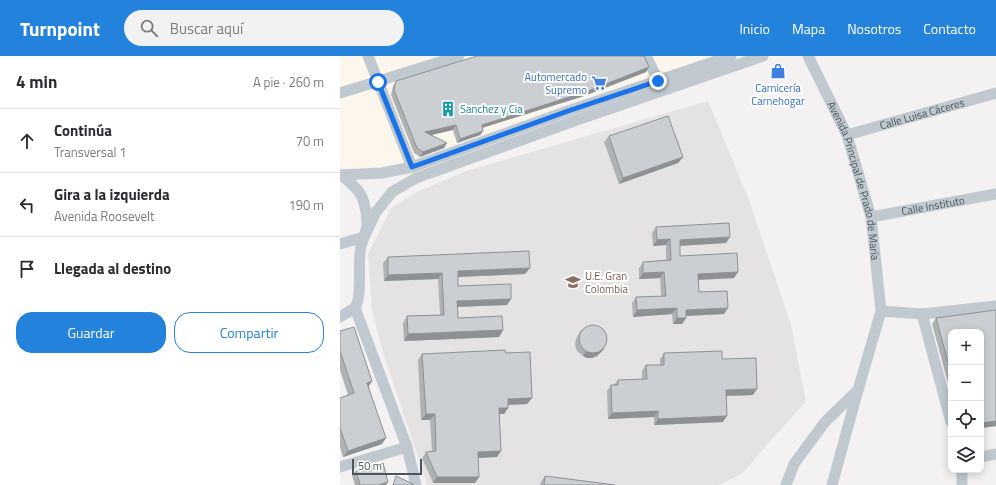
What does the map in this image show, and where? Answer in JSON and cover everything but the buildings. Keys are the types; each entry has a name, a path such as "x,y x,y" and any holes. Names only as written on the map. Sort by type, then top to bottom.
{"street":[{"path":"368,56 412,167"},
{"path":"340,93 460,56"},
{"path":"646,56 660,85"},
{"path":"340,244 364,236 376,212 392,192 416,178 660,85 731,56"},
{"path":"341,175 382,173 412,167 568,111 763,56"},
{"name":"Avenida Principal de Prado de María","path":"808,56 847,135 871,217 881,311"},
{"name":"Calle Luisa Cáceres","path":"847,135 996,93"},
{"path":"341,175 358,190 362,198 367,225 361,247 358,302 356,308 406,447 416,485"},
{"name":"Calle Instituto","path":"871,217 996,194"},
{"path":"832,485 881,311 922,314 996,306"},
{"path":"340,318 356,308"},
{"path":"922,314 948,411"},
{"path":"786,485 794,464 825,422 858,390"},
{"path":"340,467 406,447"},
{"path":"984,456 996,454"},
{"path":"962,473 962,485"}],"shaded area":[{"path":"340,56 714,56 581,99 394,166 379,169 360,169 340,168"},
{"name":"U.E. Gran Colombia","path":"708,101 749,200 791,325 806,402 743,473 719,485 427,485 383,353 372,311 368,254 391,208 417,192 466,171"}],"place":[{"name":"Carnicería Carnehogar","path":"778,71"},
{"name":"Automercado Supremo","path":"599,83"},
{"name":"Sanchez y Cia","path":"448,109"},
{"name":"U.E. Gran Colombia","path":"573,282"}],"route":[{"path":"378,82 412,167 568,111 658,81"}]}
